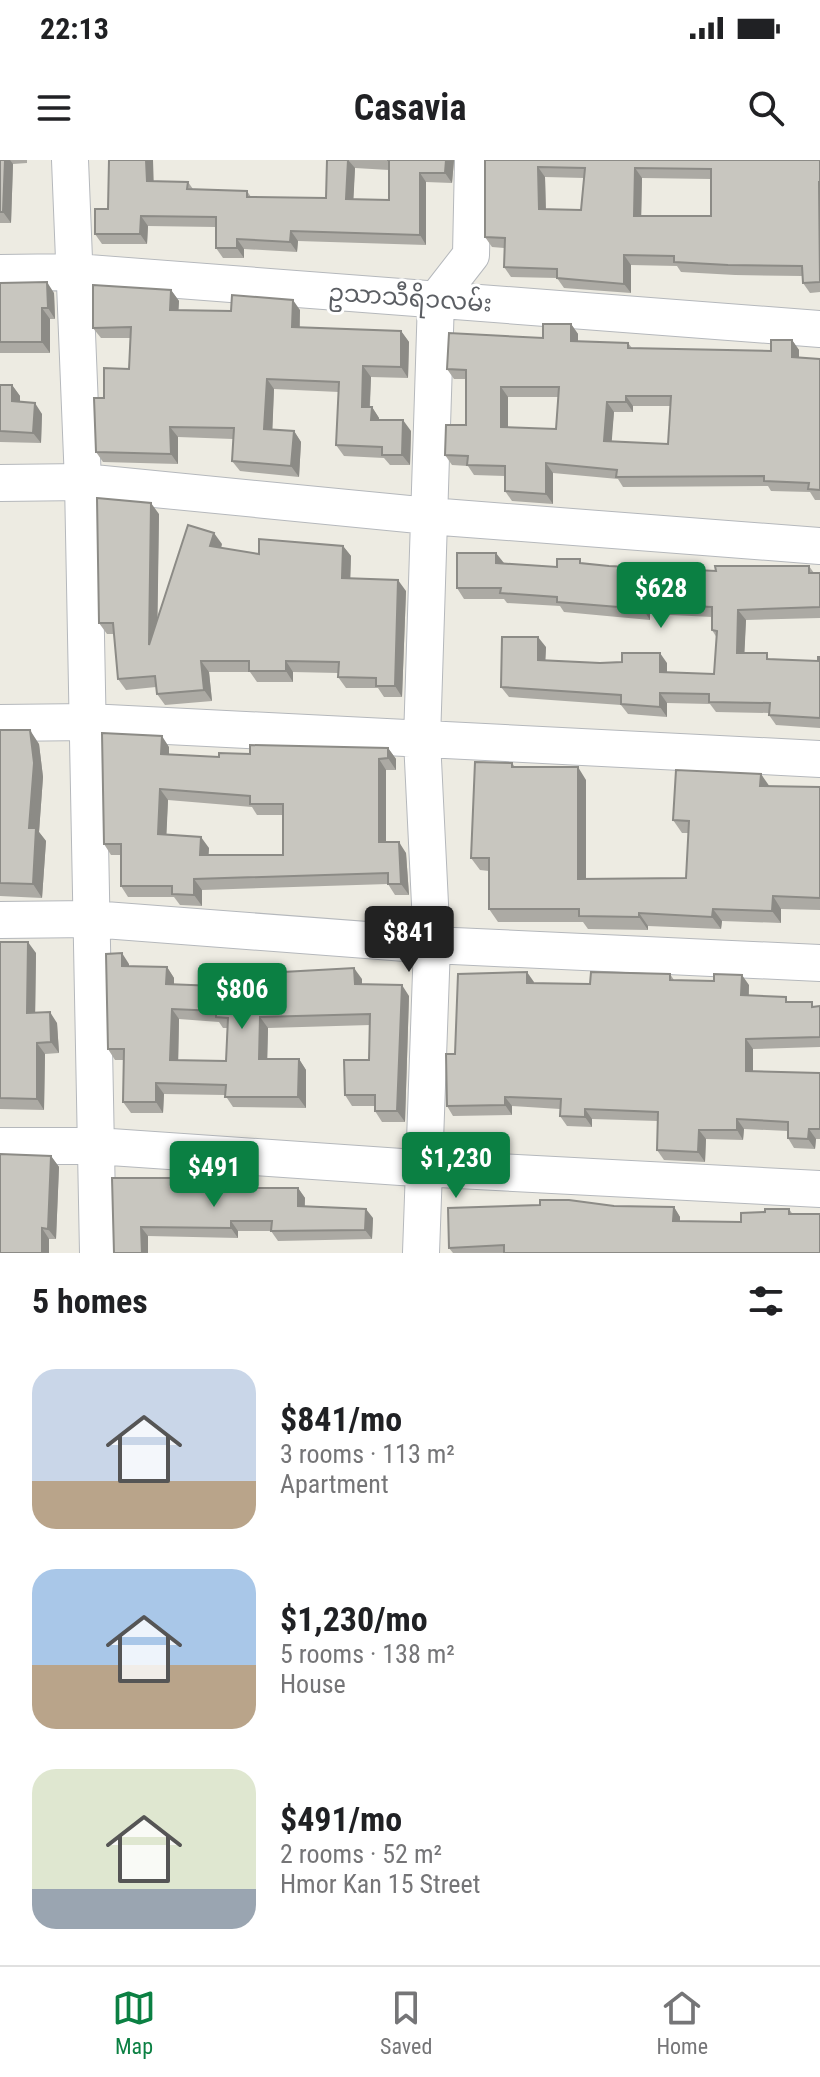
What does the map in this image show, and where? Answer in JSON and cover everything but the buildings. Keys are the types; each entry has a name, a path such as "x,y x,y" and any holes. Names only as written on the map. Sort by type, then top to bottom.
{"street":[{"path":"70,160 83,482 98,1253"},
{"path":"421,1253 432,945 422,740 436,300 471,255 473,160"},
{"name":"ဥသာသီရိ၁လမ်း","path":"0,273 75,272 820,329"},
{"path":"0,483 83,482 429,516 820,546"},
{"path":"0,723 88,722 820,759"},
{"path":"0,920 91,919 432,945 820,963"},
{"path":"0,1146 96,1146 426,1169 820,1189"}]}
